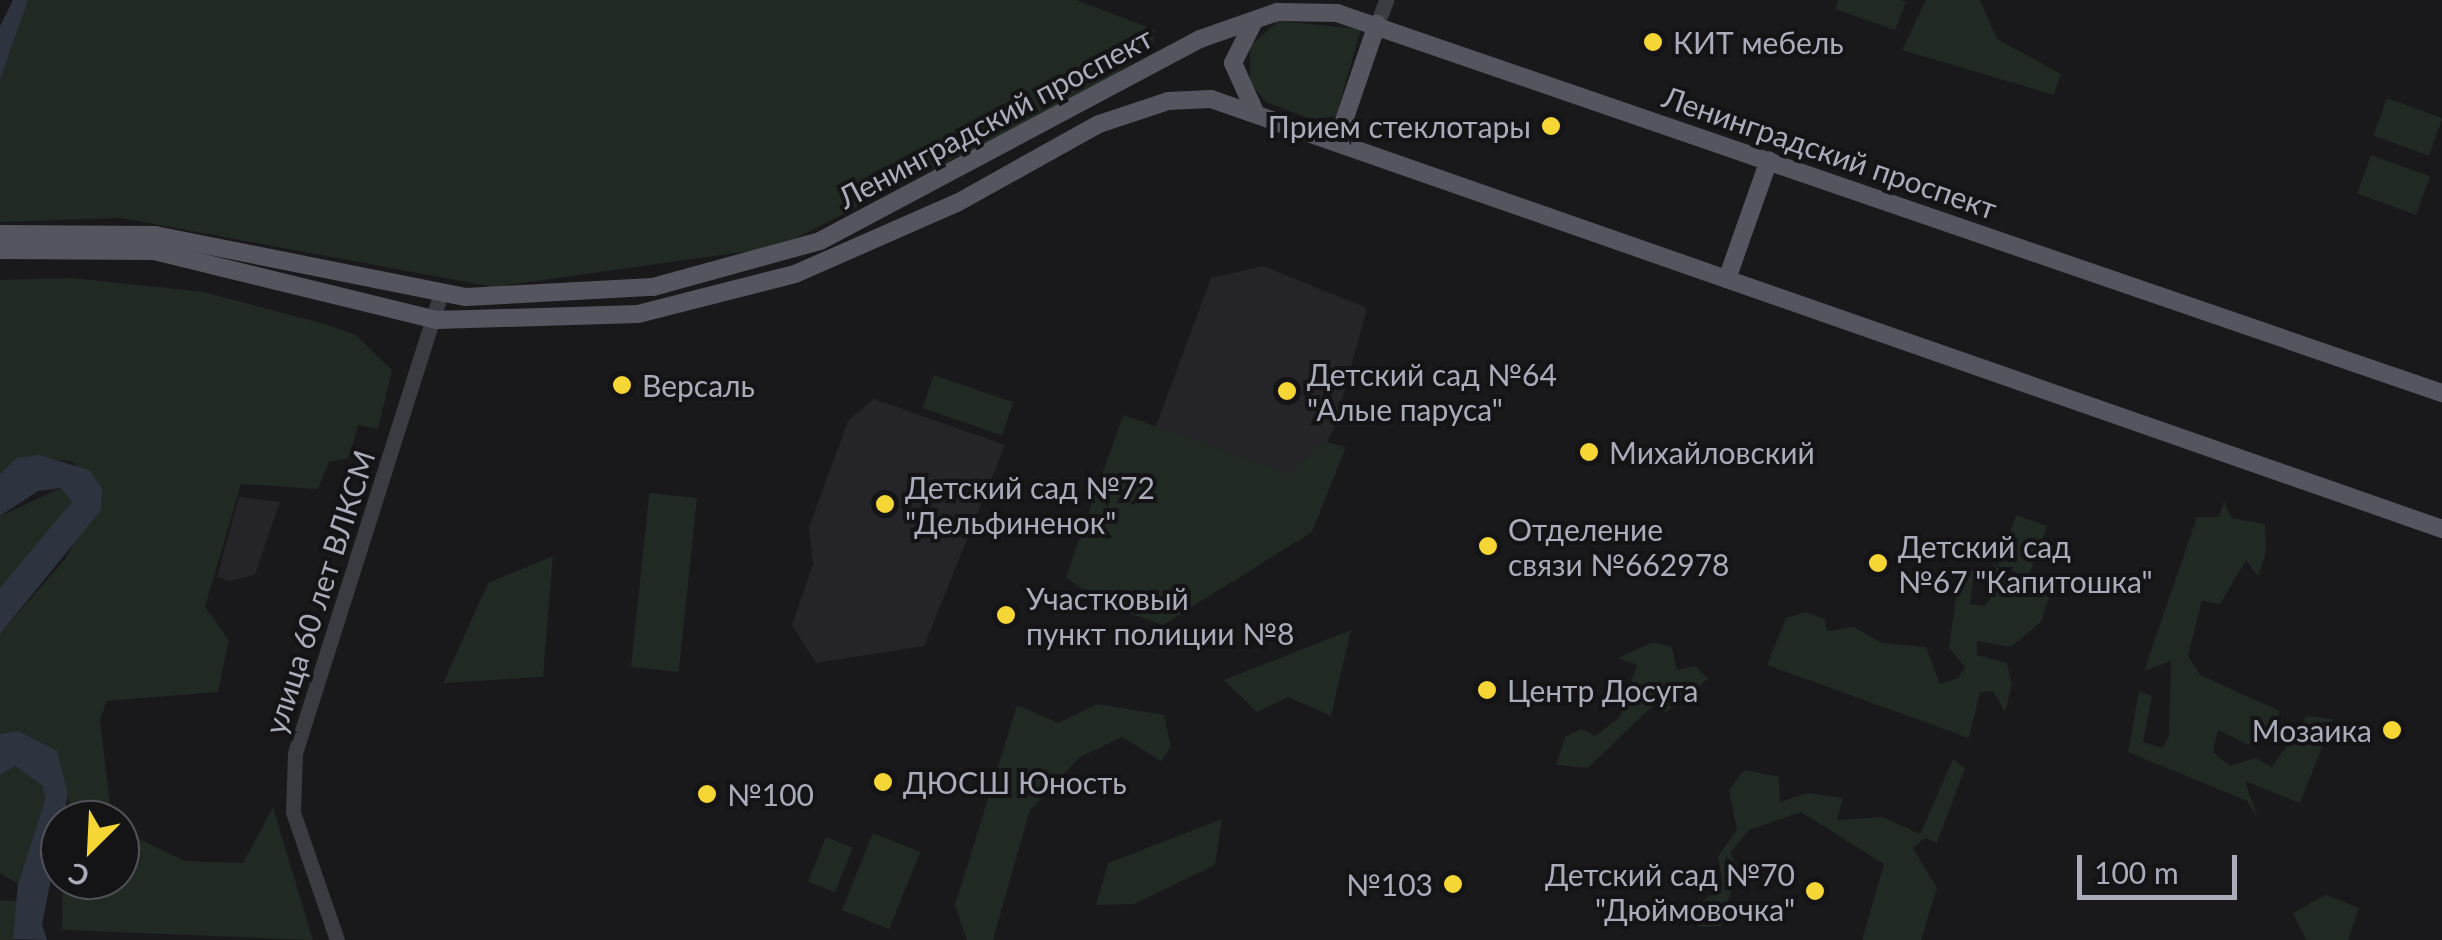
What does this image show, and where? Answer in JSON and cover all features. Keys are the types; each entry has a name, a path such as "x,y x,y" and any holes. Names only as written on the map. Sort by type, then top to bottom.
{"main road":[{"name":"Ленинградский проспект","path":"0,234 155,234 440,295 587,295 706,278 793,252 1258,17 1301,12 1377,24 2442,393"},
{"path":"1255,112 1232,64 1258,17"},
{"path":"1337,141 1377,24"},
{"name":"Ленинградский проспект","path":"0,250 154,251 437,320 565,322 708,299 876,240 1116,118 1168,101 1212,99 2442,529"},
{"path":"1727,279 1769,160"}],"street":[{"path":"1275,0 1301,12"},
{"path":"1377,24 1386,0"},
{"name":"улица 60 лет ВЛКСМ","path":"337,940 293,812 294,752 437,320 440,295"}],"shaded area":[{"path":"13,0 28,0 0,80 0,26"},
{"path":"28,0 1076,0 1155,30 1152,48 1102,84 778,247 493,287 121,218 0,222 0,80"},
{"path":"1838,0 1906,2 1895,30 1835,9"},
{"path":"1926,0 1980,0 1997,39 2061,74 2054,95 1902,50"},
{"path":"1278,21 1361,29 1336,116 1313,120 1266,102 1250,83 1250,46"},
{"path":"2387,98 2442,118 2429,156 2373,136"},
{"path":"2371,155 2430,177 2416,215 2357,194"},
{"path":"1263,266 1367,308 1334,429 1281,531 1150,442 1211,278"},
{"path":"72,278 204,292 356,335 392,370 378,429 358,425 349,458 329,462 318,489 241,484 205,607 229,640 218,692 107,701 100,720 110,800 68,800 68,794 18,731 0,734 0,634 66,558 102,488 71,461 16,458 0,474 0,280"},
{"path":"934,375 1013,402 1002,435 923,408"},
{"path":"874,399 1005,445 924,646 816,663 792,625 813,564 809,527 848,421"},
{"path":"1123,415 1291,474 1323,441 1346,447 1312,532 1163,625 1102,604 1066,577"},
{"path":"39,455 89,470 102,488 101,510 0,634 0,588 72,502 61,488 38,491 0,516 0,474 16,458"},
{"path":"61,488 73,501 61,525 0,588 0,516"},
{"path":"649,493 697,498 679,672 631,667"},
{"path":"239,497 280,502 255,575 229,581 217,577"},
{"path":"2224,501 2231,518 2265,524 2266,552 2258,576 2246,560 2220,604 2202,601 2188,656 2200,675 2280,711 2272,733 2249,745 2218,730 2213,752 2230,766 2255,758 2272,767 2307,716 2333,719 2300,803 2245,781 2258,819 2247,801 2128,752 2139,691 2152,696 2143,742 2162,748 2169,736 2171,661 2144,671 2197,517 2219,517"},
{"path":"2016,515 2047,526 2029,577 1998,566"},
{"path":"553,556 543,677 443,683 488,583"},
{"path":"1993,563 2025,593 2052,575 2052,589 2041,622 2011,647 1977,641 1977,655 2007,663 2012,685 2005,712 1993,691 1980,693 1969,738 1767,665 1786,618 1805,612 1825,619 1827,631 1854,627 1882,643 1926,647 1940,684 1958,678 1965,667 1949,648 1957,590 1965,569 1974,571 1970,604 1985,606 1996,590"},
{"path":"1351,630 1331,716 1288,697 1257,712 1224,680"},
{"path":"1653,642 1672,647 1677,670 1696,666 1708,679 1665,713 1661,698 1588,768 1556,765 1565,737 1581,729 1595,736 1620,717 1637,665 1618,658"},
{"path":"1097,704 1164,715 1171,747 1161,761 1122,737 1080,757 1030,810 993,940 967,940 955,905 1017,705 1058,723"},
{"path":"18,731 57,751 67,800 45,800 43,786 15,766 0,775 0,734"},
{"path":"1953,759 1965,768 1937,843 1925,838 1913,848 1937,888 1921,940 1862,940 1884,864 1801,812 1749,830 1730,853 1738,867 1721,926 1698,927 1703,901 1723,885 1718,856 1737,830 1729,790 1744,770 1779,777 1780,802 1808,793 1843,798 1837,820 1882,817 1920,834"},
{"path":"15,766 44,786 45,800 40,800 40,816 18,884 0,873 0,775"},
{"path":"273,807 313,940 62,930 63,900 140,900 140,840 185,861 243,863"},
{"path":"40,816 40,900 47,900 42,924 47,940 13,939 18,884"},
{"path":"1222,819 1215,865 1134,904 1096,905 1108,863"},
{"path":"873,833 920,852 889,929 842,910"},
{"path":"826,837 853,848 835,892 808,882"},
{"path":"2326,895 2359,908 2348,940 2306,940 2293,913"},
{"path":"0,900 18,901 13,940 0,940"}],"place":[{"name":"КИТ мебель","path":"1653,42"},
{"name":"Прием стеклотары","path":"1551,126"},
{"name":"Версаль","path":"622,385"},
{"name":"Детский сад №64 \"Алые паруса\"","path":"1287,391"},
{"name":"Михайловский","path":"1589,452"},
{"name":"Детский сад №72 \"Дельфиненок\"","path":"885,504"},
{"name":"Отделение связи №662978","path":"1488,546"},
{"name":"Детский сад №67 \"Капитошка\"","path":"1878,563"},
{"name":"Участковый пункт полиции №8","path":"1006,615"},
{"name":"Центр Досуга","path":"1487,690"},
{"name":"Мозаика","path":"2392,730"},
{"name":"ДЮСШ Юность","path":"883,782"},
{"name":"№100","path":"707,794"},
{"name":"№103","path":"1453,884"},
{"name":"Детский сад №70 \"Дюймовочка\"","path":"1815,891"}]}
